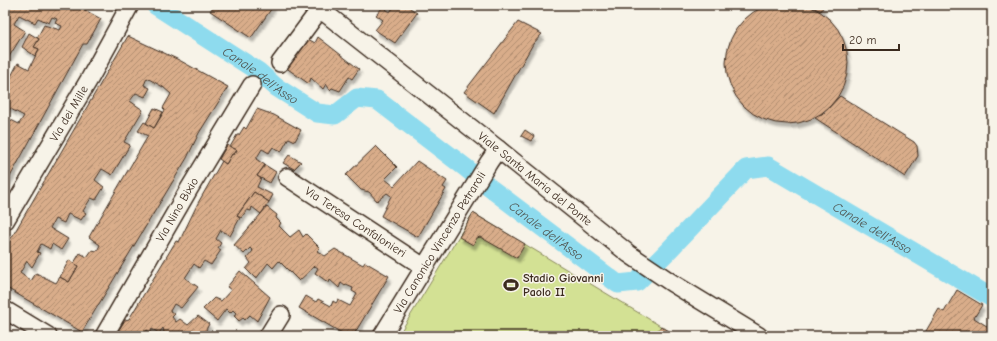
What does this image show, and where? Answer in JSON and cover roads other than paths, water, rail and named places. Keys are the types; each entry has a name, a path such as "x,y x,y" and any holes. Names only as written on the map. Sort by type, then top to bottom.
{"street":[{"path":"280,63 322,7"},
{"name":"Viale Santa Maria del Ponte","path":"322,7 494,156 629,254 672,283 759,336"},
{"name":"Via dei Mille","path":"5,221 90,78 124,8"},
{"name":"Via Nino Bixio","path":"104,336 188,189 252,85"},
{"name":"Via Canonico Vincenzo Petraroli","path":"382,336 472,189 494,156"},
{"name":"Via Teresa Confalonieri","path":"287,177 424,267"},
{"path":"5,310 48,336"},
{"path":"268,336 281,315"}],"waterway":[{"name":"Canale dell'Asso","path":"155,5 259,72 276,87 317,113 335,115 357,98 377,100 490,188 618,284 637,282 746,169 768,166 992,298"}],"place":[{"name":"Stadio Giovanni Paolo II","path":"511,285"}]}
